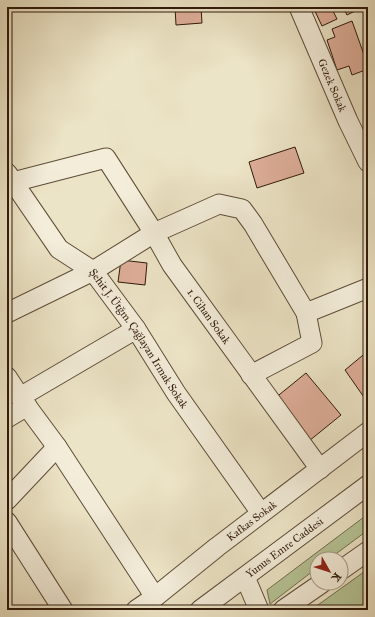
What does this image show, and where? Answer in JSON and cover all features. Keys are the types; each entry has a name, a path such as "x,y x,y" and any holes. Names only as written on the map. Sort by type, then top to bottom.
{"street":[{"name":"Gezek Sokak","path":"299,7 348,121 368,162"},
{"name":"1. Cihan Sokak","path":"10,177 106,158 154,233 172,265 320,469"},
{"name":"Şehit J. Ütğm. Çağlayan Irmak Sokak","path":"10,177 59,249 93,271 136,329 176,394 261,514"},
{"path":"7,313 93,271 154,233 219,204 242,209 253,224 306,314 312,343 251,375"},
{"path":"306,314 368,288"},
{"path":"7,418 24,402 136,329"},
{"path":"7,377 57,447 155,597"},
{"name":"Kafkas Sokak","path":"136,610 155,597 368,432"},
{"path":"7,500 57,447"},
{"name":"Yunus Emre Caddesi","path":"200,610 368,484"},
{"path":"7,522 64,610"},
{"path":"349,564 368,551"},
{"path":"245,577 259,610"},
{"path":"283,610 310,591"}],"green space":[{"path":"368,514 368,530 340,551 319,551"},
{"path":"309,558 309,574 270,604 267,590"},
{"path":"368,569 368,610 311,610 337,591 349,591 349,583"}],"building":[{"path":"175,7 201,7 202,23 176,25"},
{"path":"313,7 337,7 332,9 337,19 322,26"},
{"path":"343,7 361,7 361,8 347,15"},
{"path":"352,21 368,69 352,75 349,66 337,70 327,40 335,37 332,29"},
{"path":"295,147 304,173 257,188 249,162"},
{"path":"121,260 147,263 145,285 118,282"},
{"path":"368,351 368,403 345,370"},
{"path":"306,373 341,415 309,441 274,399"}]}
